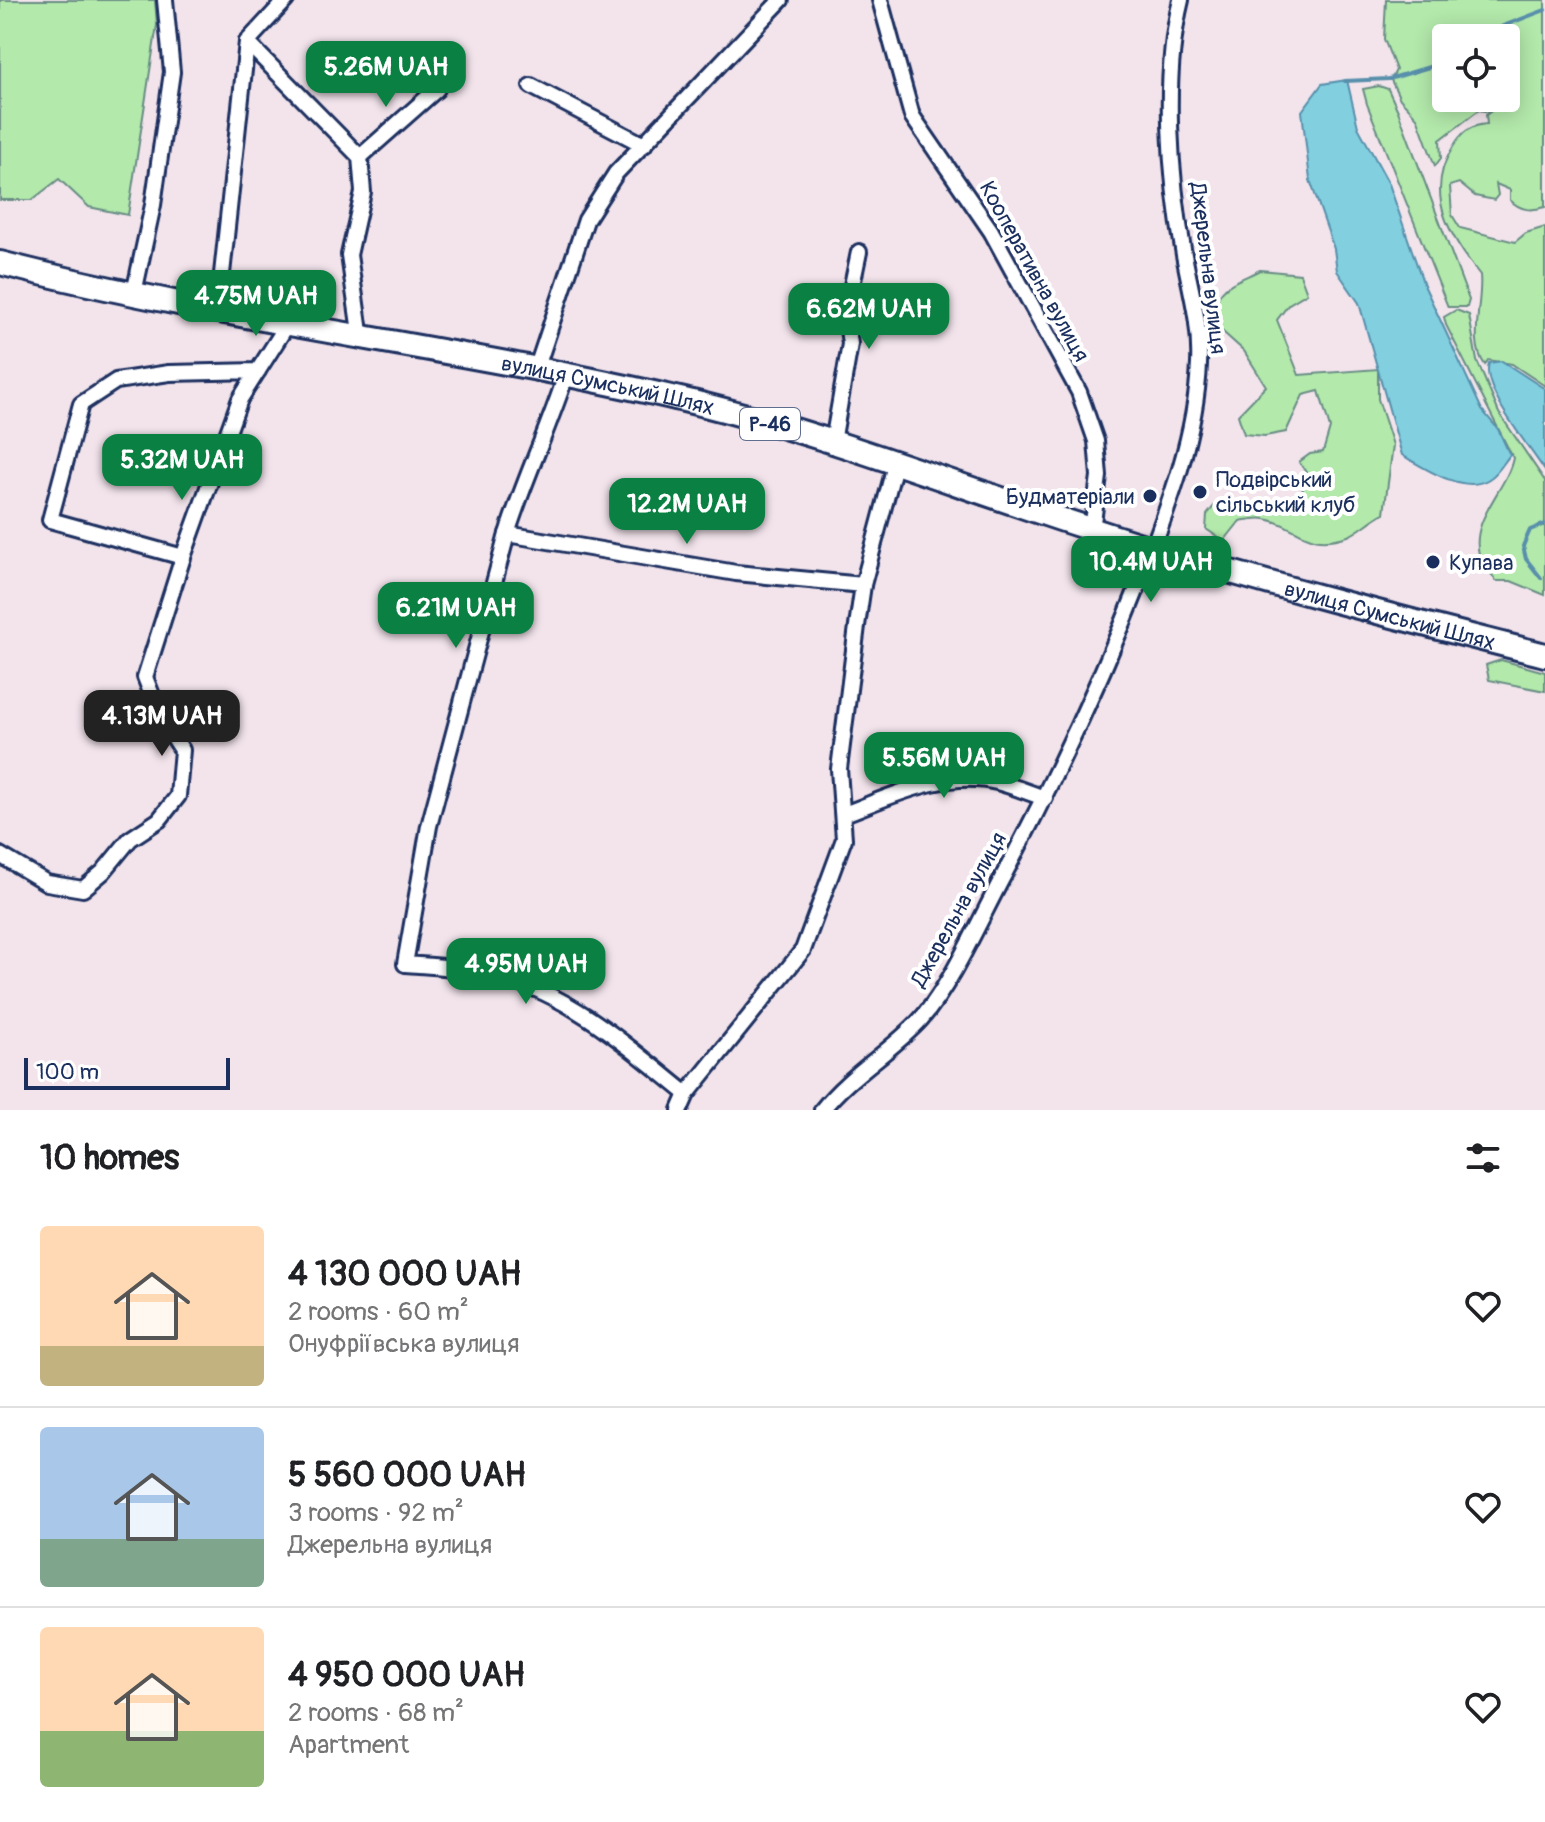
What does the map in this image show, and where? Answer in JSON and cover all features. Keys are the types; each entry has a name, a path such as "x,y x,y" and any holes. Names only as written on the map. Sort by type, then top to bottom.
{"main road":[{"name":"вулиця Сумський Шлях","path":"0,263 287,325 566,375 686,400 896,461 1152,549 1294,591 1534,653"}],"street":[{"path":"134,293 153,205 172,72 165,0"},
{"path":"218,311 247,42 286,0"},
{"path":"536,370 586,220 616,173 781,0"},
{"name":"Кооперативна вулиця","path":"880,0 912,116 991,231 1079,392 1096,441 1099,476 1092,530"},
{"name":"Джерельна вулиця","path":"822,1110 922,1017 965,948 1045,798 1103,674 1152,549 1193,421 1200,358 1199,327 1178,217 1173,154 1173,30 1181,0"},
{"path":"247,42 360,157 363,192 349,255 361,339"},
{"path":"531,86 644,145"},
{"path":"360,157 437,89"},
{"path":"833,442 850,344 846,314 859,252"},
{"path":"0,855 47,883 83,889 103,872 130,839 159,820 178,796 182,750 160,716 145,677 183,557 240,399 287,325"},
{"path":"183,557 50,520 81,404 116,381 169,373 258,371"},
{"path":"566,375 543,445 522,488 507,534 429,826 405,964 501,977 538,990 610,1033 687,1094"},
{"path":"680,1110 687,1094 803,950 844,839 839,769 863,585 896,461"},
{"path":"507,534 736,573 863,585"},
{"path":"844,814 932,783 963,778 995,781 1045,798"}],"green space":[{"path":"0,0 155,0 157,25 128,215 89,207 59,179 32,200 0,200"},
{"path":"1386,0 1545,0 1545,207 1522,208 1510,200 1510,190 1496,184 1498,195 1494,200 1475,196 1459,183 1450,186 1452,215 1460,228 1515,242 1526,233 1545,227 1545,386 1512,364 1488,360 1485,365 1477,345 1480,275 1450,230 1440,198 1444,164 1459,138 1476,126 1487,124 1486,115 1490,112 1520,112 1520,24 1432,24 1432,112 1476,112 1440,140 1441,158 1435,166 1417,117 1400,99 1391,80 1396,70 1384,39"},
{"path":"1379,86 1388,89 1398,111 1469,300 1467,307 1448,307 1367,104 1363,89"},
{"path":"1260,270 1300,274 1307,293 1289,304 1277,320 1299,375 1378,369 1378,399 1393,445 1384,513 1348,536 1333,540 1312,538 1262,518 1240,521 1224,541 1206,529 1207,515 1218,501 1233,499 1248,507 1264,509 1298,506 1307,474 1299,462 1310,454 1323,452 1330,428 1319,391 1303,395 1286,432 1265,436 1244,434 1238,415 1266,386 1244,351 1214,324 1214,311 1225,288"},
{"path":"1456,310 1469,315 1477,361 1499,413 1545,481 1545,595 1511,581 1496,581 1479,554 1478,541 1484,516 1513,458 1446,325 1444,317"},
{"path":"1501,660 1545,672 1545,691 1489,680 1486,665"}],"water":[{"path":"1347,80 1358,127 1389,184 1424,285 1482,410 1498,429 1510,455 1495,474 1479,483 1468,484 1444,478 1402,455 1359,303 1337,271 1334,249 1310,180 1302,111 1322,84"},
{"path":"1502,361 1545,389 1545,471 1508,418 1492,388 1489,363"}],"waterway":[{"path":"1508,24 1545,10"},
{"path":"1345,81 1389,79 1432,66"},
{"path":"1541,578 1526,559 1523,546 1530,530 1545,524"}],"place":[{"name":"Подвірський сільський клуб","path":"1200,492"},
{"name":"Будматеріали","path":"1150,496"},
{"name":"Купава","path":"1433,562"}]}
